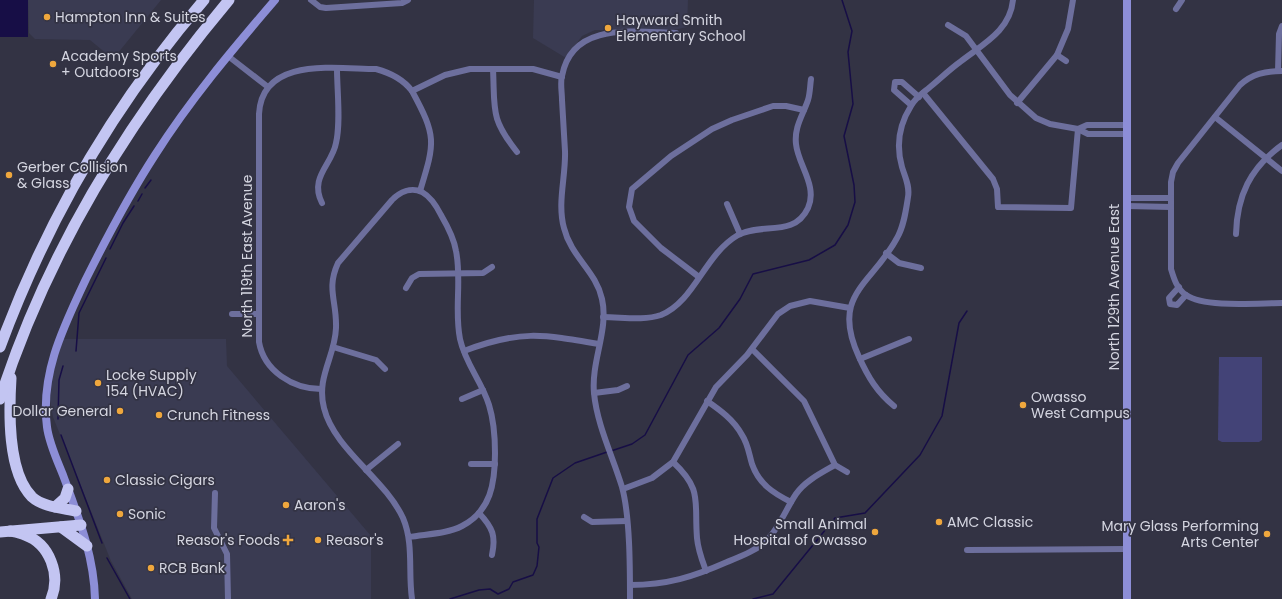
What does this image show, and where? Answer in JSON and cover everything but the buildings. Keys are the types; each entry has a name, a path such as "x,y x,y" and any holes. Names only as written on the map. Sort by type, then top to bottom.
{"highway":[{"path":"0,347 23,287 79,178 140,81 204,0"},
{"path":"0,400 12,366 51,274 99,180 156,92 229,0"},
{"path":"12,366 10,431 18,470 25,486 32,497 42,503 76,511"},
{"path":"55,507 65,498 68,489"},
{"path":"5,532 81,526"},
{"path":"60,527 87,546"},
{"path":"5,532 32,538 47,553 53,566 55,579 51,599"}],"street":[{"path":"95,599 92,564 81,526 48,428 46,401 48,379 52,360 68,318 100,250 129,198 164,141 195,97 275,0"},
{"path":"310,0 316,5 326,8 402,3 408,0"},
{"path":"894,406 877,390 860,359 850,334 850,308 860,286 886,253 901,230 908,196 907,183 901,161 899,144 902,122 911,105 921,95 994,37 1005,25 1010,14 1013,0"},
{"path":"1017,102 1057,56 1068,29 1073,0"},
{"name":"North 129th Avenue East","path":"1127,0 1127,599"},
{"path":"1176,8 1182,0"},
{"path":"948,25 966,36 977,49 996,77 1017,102 1036,118 1066,129 1078,130 1088,134 1127,130"},
{"path":"1282,26 1279,34 1280,71 1260,73 1248,78 1178,162 1171,182 1171,269 1183,292 1194,300 1209,303 1282,303"},
{"path":"630,599 627,521 623,489 609,447 594,393 594,368 603,316 599,288 593,277 570,248 563,228 562,180 565,164 562,77 570,56 589,38 607,33 676,32"},
{"path":"228,56 268,87 280,76 293,70 376,69 388,72 402,80 412,91 426,118 431,136 430,161 420,191"},
{"path":"1057,56 1066,61"},
{"path":"322,203 319,194 320,176 334,151 337,137 337,69"},
{"path":"412,91 436,78 470,69 534,70 562,77"},
{"path":"493,69 494,105 498,123 502,133 517,152"},
{"path":"603,316 638,319 660,315 682,300 719,250 740,234 791,226 803,216 810,202 810,186 796,143 797,127 808,100 811,79"},
{"path":"911,105 894,90 895,82 902,82 921,95 993,179 997,189 998,207 1071,208 1078,130"},
{"name":"North 119th East Avenue","path":"268,87 259,114 258,342 262,356 268,365 294,383 306,388 321,389"},
{"path":"699,277 661,248 640,229 630,214 630,197 638,183 671,156 712,129 732,120 773,106 786,106 804,110"},
{"path":"1215,118 1282,171"},
{"path":"1236,234 1236,216 1242,194 1249,180 1266,158 1282,145"},
{"path":"409,537 457,528 479,513 490,496 495,464 494,427 489,405 464,351 458,328 458,273 456,252 450,232 435,204 420,191 408,191 397,195 338,263 331,283 336,320 333,347 324,373 321,389 323,407 329,422 339,438 398,508 409,537 409,599"},
{"path":"1127,202 1171,198"},
{"path":"1127,202 1171,207"},
{"path":"727,204 740,234"},
{"path":"886,253 903,264 921,268"},
{"path":"406,288 412,278 420,274 483,273 492,267"},
{"path":"623,489 652,478 673,462 716,387 752,349 772,320 790,306 810,301 850,308"},
{"path":"232,314 258,314"},
{"path":"464,351 507,338 523,335 560,337 599,344"},
{"path":"860,359 909,339"},
{"path":"333,347 376,360 385,368"},
{"path":"752,349 804,401 835,465 848,472"},
{"path":"594,393 618,390 627,386"},
{"path":"462,399 483,390"},
{"path":"707,401 726,416 742,434 747,444 755,471 766,488 792,502"},
{"path":"366,470 398,444"},
{"path":"673,462 689,478 695,492 697,538 706,571"},
{"path":"471,464 495,464"},
{"path":"630,585 674,582 742,556 764,542 780,524 792,502 804,485 835,465"},
{"path":"215,493 214,528 227,554 228,599"},
{"path":"479,513 489,524 494,537 495,542 492,555"},
{"path":"584,517 592,522 627,521"},
{"path":"967,550 1127,549"},
{"path":"410,588 412,599"}],"shaded area":[{"path":"0,0 28,0 28,37 0,37"},
{"path":"28,0 161,0 113,59 90,40 35,39 29,33"},
{"name":"Hayward Smith Elementary School","path":"534,0 688,0 687,27 674,30 595,30 582,36 566,58 533,38"},
{"path":"63,339 226,339 227,366 371,536 371,599 132,599 111,561 53,417 50,400 54,367"},
{"path":"1219,357 1262,357 1262,440 1259,442 1222,442 1218,440"}],"waterway":[{"path":"611,451 632,444 645,435 688,355 719,328 740,299 753,274 809,260 835,245 848,225 855,202 854,185 844,136 853,104 848,52 852,31 842,0"},
{"path":"145,188 151,180"},
{"path":"138,201 142,194"},
{"path":"110,249 123,223 134,206"},
{"path":"76,351 79,313 106,258"},
{"path":"753,599 773,594 835,518 865,513 920,455 942,416 959,323 967,311"},
{"path":"58,419 59,380 63,366"},
{"path":"61,435 102,543"},
{"path":"450,599 479,590 490,589 498,594 509,589 513,582 533,575 537,566 539,547 537,543 537,519 553,478 575,463 607,452"},
{"path":"107,558 130,599"}],"place":[{"name":"Hampton Inn & Suites","path":"47,17"},
{"name":"Hayward Smith Elementary School","path":"608,28"},
{"name":"Academy Sports + Outdoors","path":"53,64"},
{"name":"Gerber Collision & Glass","path":"9,175"},
{"name":"Locke Supply 154 (HVAC)","path":"98,383"},
{"name":"Owasso West Campus","path":"1023,405"},
{"name":"Dollar General","path":"120,411"},
{"name":"Crunch Fitness","path":"159,415"},
{"name":"Classic Cigars","path":"107,480"},
{"name":"Aaron's","path":"286,505"},
{"name":"Sonic","path":"120,514"},
{"name":"AMC Classic","path":"939,522"},
{"name":"Small Animal Hospital of Owasso","path":"875,532"},
{"name":"Mary Glass Performing Arts Center","path":"1267,534"},
{"name":"Reasor's Foods","path":"288,540"},
{"name":"Reasor's","path":"318,540"},
{"name":"RCB Bank","path":"151,568"}]}
